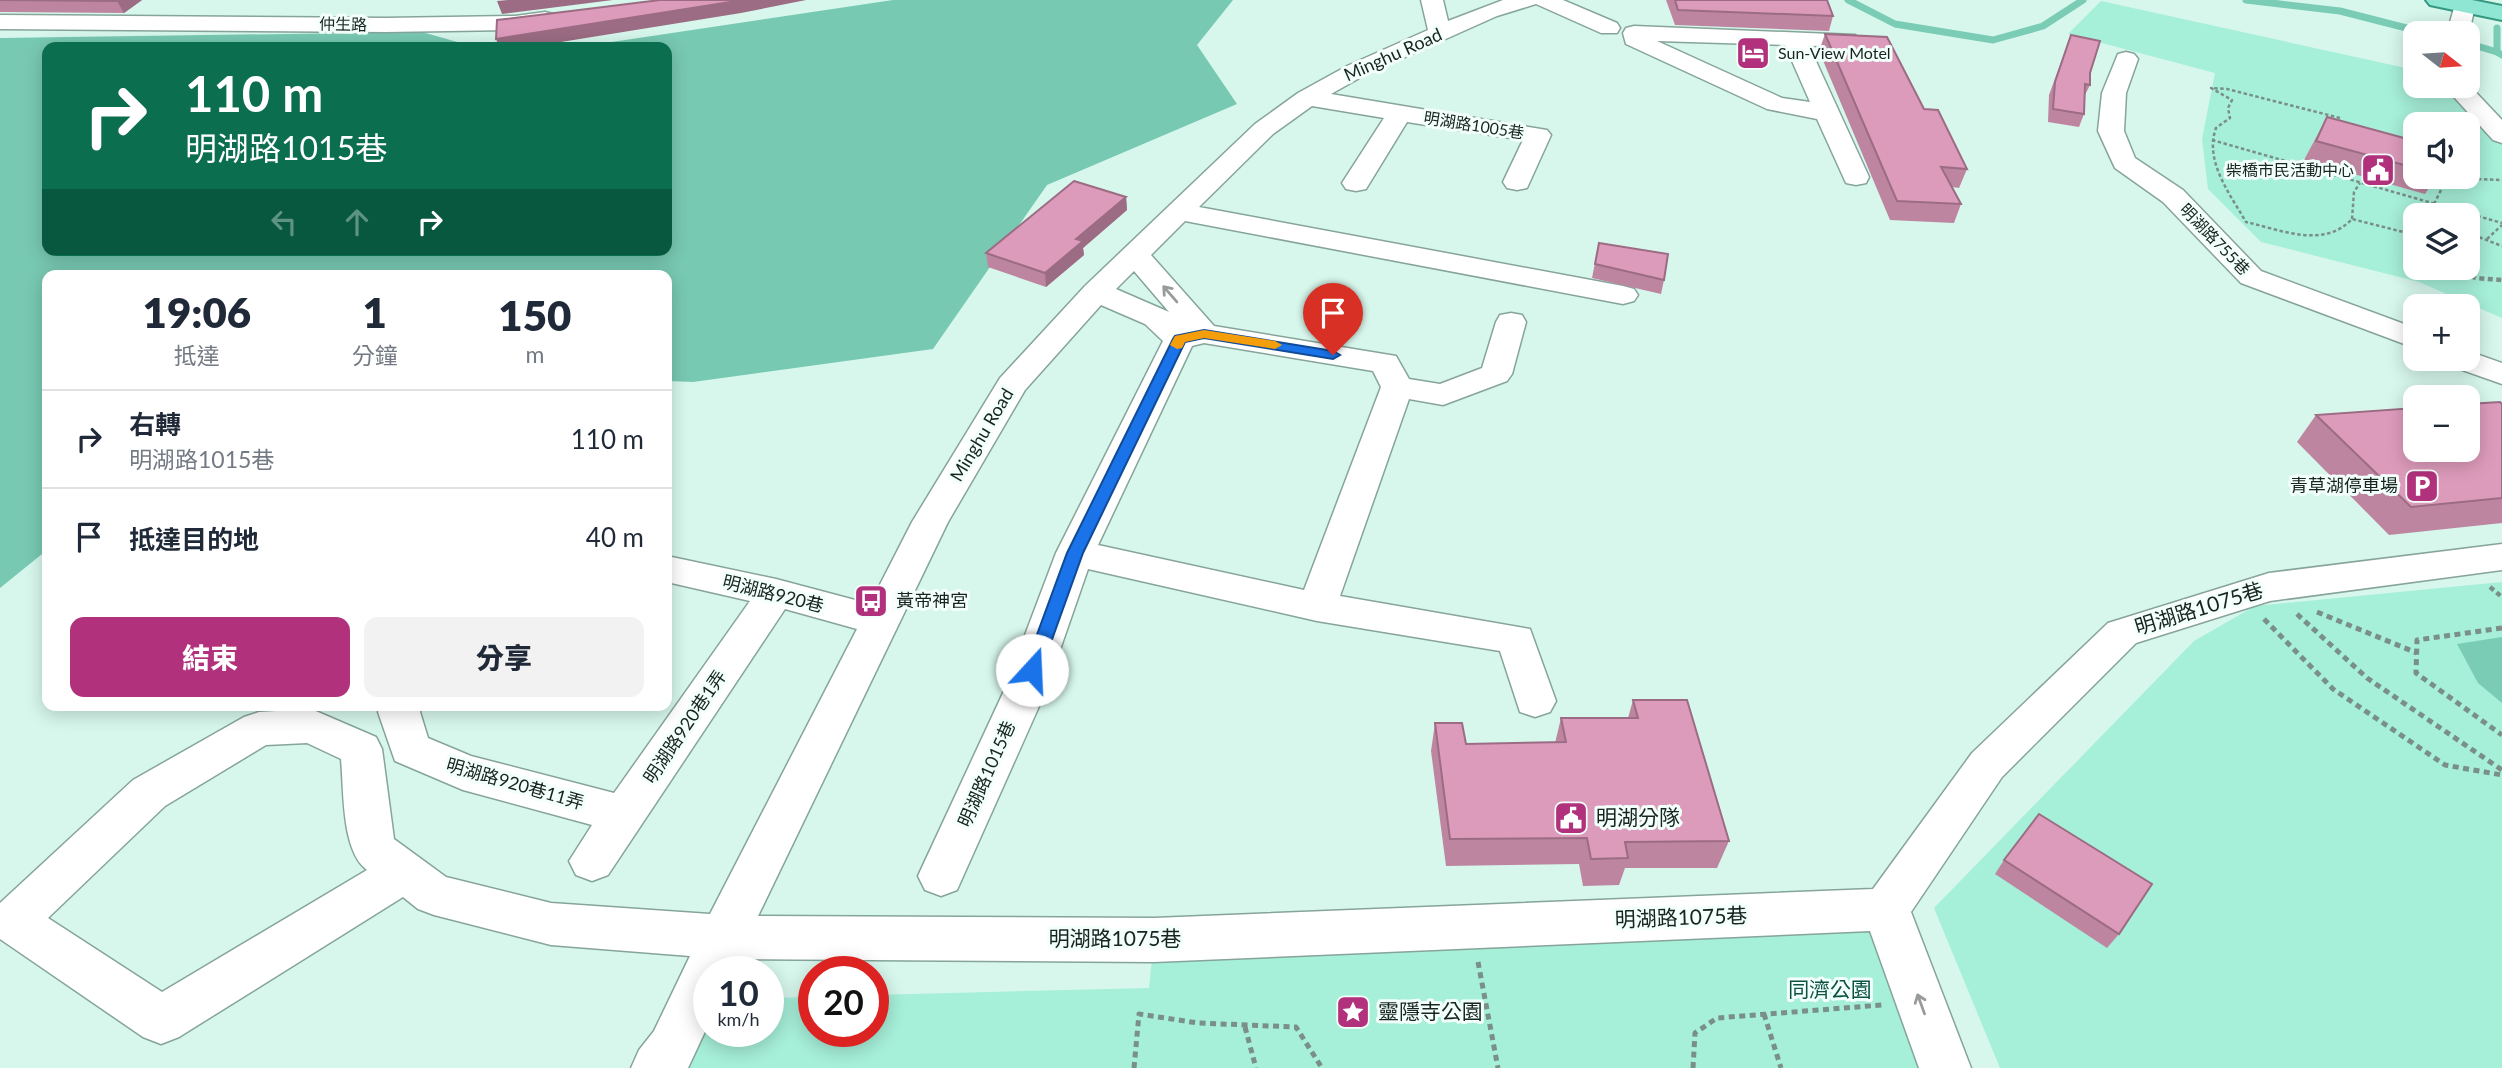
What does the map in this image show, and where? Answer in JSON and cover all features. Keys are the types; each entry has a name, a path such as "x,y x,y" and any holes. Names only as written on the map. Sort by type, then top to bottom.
{"main road":[{"path":"2438,0 2502,13"}],"street":[{"path":"1432,0 1441,34"},
{"name":"Minghu Road","path":"657,1068 672,1048 723,937 930,522 1012,385 1096,292 1264,129 1307,97 1355,71 1489,11 1528,0"},
{"path":"1544,0 1624,32 1776,104 1827,113"},
{"path":"2461,21 2464,6"},
{"name":"仲生路","path":"0,22 386,25 515,23 569,16"},
{"path":"1624,32 1847,40"},
{"path":"1794,39 1856,177"},
{"name":"明湖路755巷","path":"2126,59 2114,93 2111,131 2124,162 2174,196 2251,277 2403,334"},
{"name":"明湖路1005巷","path":"1307,97 1538,135 1517,182"},
{"path":"2467,98 2502,135"},
{"name":"明湖路1005巷","path":"1356,183 1401,113"},
{"path":"1180,212 1623,295"},
{"path":"1135,254 1192,336"},
{"path":"1096,292 1156,317 1192,336 1385,363 1397,387 1317,607"},
{"path":"1397,387 1443,395 1496,374 1511,322"},
{"name":"明湖路1015巷","path":"941,876 1024,693 1075,553 1192,336"},
{"path":"2480,366 2502,374"},
{"path":"1075,553 1317,607 1516,639 1535,701"},
{"name":"明湖路1075巷","path":"404,872 161,1020 13,921 149,793 259,729 312,726 361,749 373,849 434,894 551,924 723,937 1154,940 1886,909 1987,765 2122,632 2269,599 2502,557"},
{"name":"明湖路920巷","path":"672,570 776,593 879,621"},
{"name":"明湖路920巷1弄","path":"592,861 776,593"},
{"name":"明湖路920巷11弄","path":"399,711 410,749 463,772 625,815"},
{"path":"1886,909 1945,1068"}],"path":[{"path":"2340,118 2227,89 2211,88 2231,100 2228,108 2230,118 2217,127 2212,140 2215,162 2221,177 2246,222 2281,230 2337,233 2352,219 2354,192 2360,183"},
{"path":"2212,140 2430,203"},
{"path":"2434,203 2447,178 2502,180"},
{"path":"2480,218 2502,224 2487,239"},
{"path":"2352,219 2403,232"},
{"path":"2480,237 2502,246"},
{"path":"2480,278 2502,280"},
{"path":"2269,599 2417,653"},
{"path":"2269,599 2333,689 2445,765 2502,772"},
{"path":"2269,599 2367,678 2502,772"},
{"path":"2502,628 2417,640 2416,673 2502,735"},
{"path":"1477,957 1498,1068"},
{"path":"1693,1068 1695,1033 1717,1018 1887,1005"},
{"path":"1134,1068 1139,1014 1177,1022 1245,1027 1296,1027 1322,1068"},
{"path":"1764,1014 1780,1068"},
{"path":"1245,1027 1256,1068"}],"green space":[{"path":"2101,1 2403,67 2403,98 2456,98 2470,112 2403,112 2403,189 2480,189 2480,122 2502,144 2502,318 2480,308 2480,294 2447,294 2411,280 2480,280 2480,203 2403,203 2403,278 2261,242 2208,189 2202,139 2215,73 2068,34"},
{"path":"2502,582 2502,1068 2000,1068 1934,908 2194,641 2255,606"},
{"name":"靈隱寺公園","path":"1886,909 1944,1068 678,1068 694,1047 784,1047 784,998 798,997 798,1047 889,1047 889,995 1149,988 1154,940"}],"shaded area":[{"path":"893,0 1233,0 1197,45 1237,104 1047,185 933,349 693,382 672,381 672,270 42,270 42,554 0,588 0,38 422,32 457,42 42,42 42,256 672,256 672,42 612,42"},
{"path":"2502,637 2502,703 2478,683 2457,644"}],"building":[{"path":"0,0 119,0 117,1"},
{"path":"660,0 743,0 496,39 497,20"},
{"path":"1675,0 1827,0 1833,16 1678,10"},
{"path":"1825,34 1887,37 1924,109 1938,110 1967,169 1941,167 1961,204 1897,201"},
{"path":"2071,35 2100,41 2090,73 2090,85 2085,84 2084,114 2053,109 2055,82"},
{"path":"2327,117 2403,138 2403,165 2316,141"},
{"path":"1074,181 1126,197 1076,239 1083,241 1045,273 986,253"},
{"path":"1599,243 1668,254 1664,280 1595,264"},
{"path":"2480,403 2502,404 2502,498 2411,507 2316,415 2403,409 2403,462 2480,462"},
{"name":"明湖分隊","path":"1633,700 1687,700 1729,841 1625,842 1628,858 1591,859 1587,838 1450,839 1435,723 1462,723 1466,744 1566,742 1561,718 1638,718"},
{"path":"2039,814 2152,884 2119,934 2004,860"}],"waterway":[{"path":"1848,0 1895,24 1993,40 2043,26 2083,0"},
{"path":"2246,0 2340,11 2403,27"},
{"path":"2497,28 2497,52"},
{"path":"2480,47 2497,52"},
{"path":"2497,52 2502,55"}],"slow traffic":[{"path":"1177,345 1180,339 1204,334 1275,345"}],"place":[{"name":"Sun-View Motel","path":"1753,53"},
{"name":"柴橋市民活動中心","path":"2378,170"},
{"name":"青草湖停車場","path":"2422,486"},
{"name":"黃帝神宮","path":"871,601"},
{"name":"明湖分隊","path":"1571,818"},
{"name":"靈隱寺公園","path":"1353,1012"}],"route":[{"path":"1032,670 1075,553 1180,339 1204,334 1333,355"}],"park label":[{"name":"同濟公園","path":"1830,990"}]}
